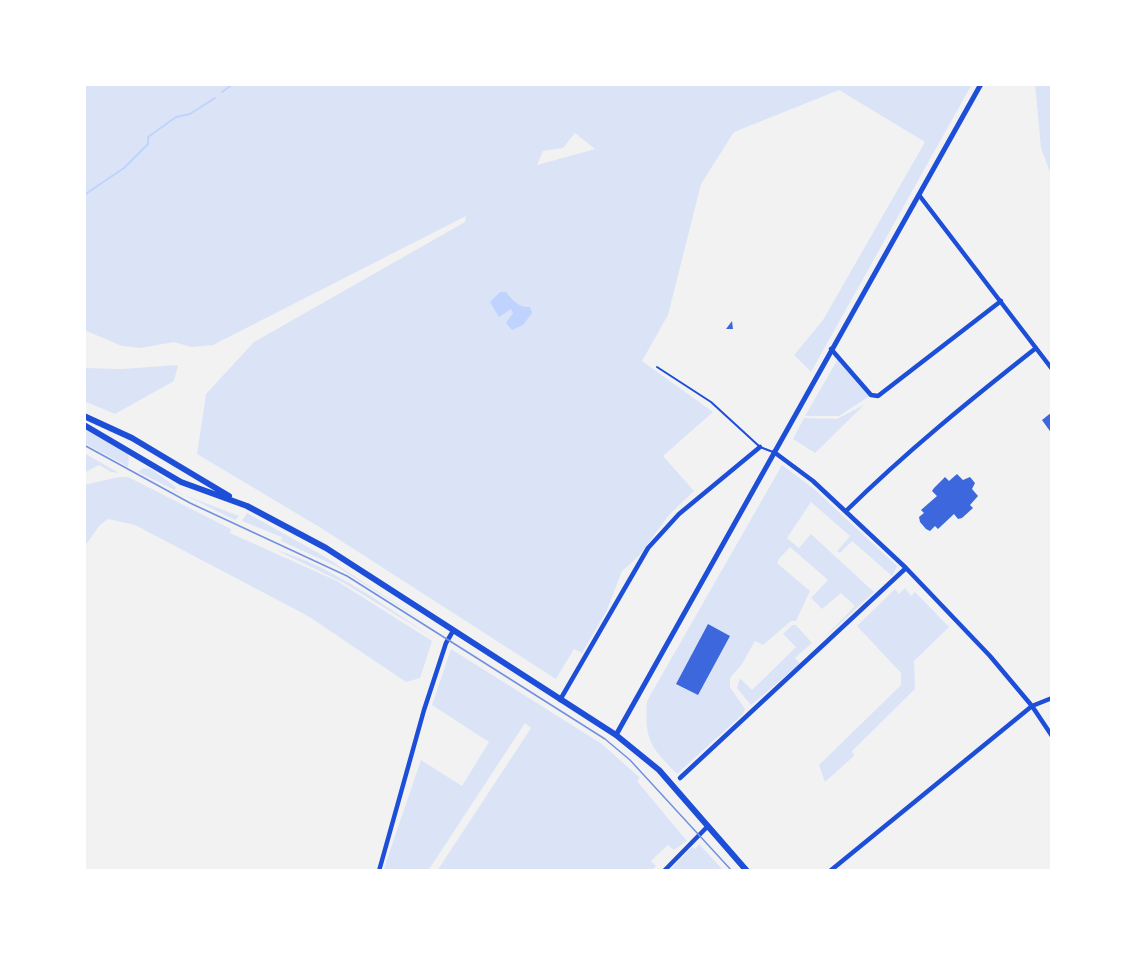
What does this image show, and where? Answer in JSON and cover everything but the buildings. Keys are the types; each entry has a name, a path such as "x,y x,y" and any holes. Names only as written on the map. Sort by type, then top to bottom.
{"main road":[{"path":"84,416 141,443 235,500 339,556 616,735 659,770 747,871"},
{"path":"84,425 190,487 235,500"}],"street":[{"path":"616,735 981,84"},
{"path":"919,195 1052,369"},
{"path":"831,349 871,395 878,396 1001,302"},
{"path":"846,511 905,454 1036,348"},
{"path":"560,700 648,549 679,514 760,447"},
{"path":"773,452 813,481 906,568 990,656 1032,706 1052,736"},
{"path":"680,778 906,568"},
{"path":"379,871 426,706 446,643 453,631"},
{"path":"830,871 1032,706 1052,698"},
{"path":"664,871 708,826"}],"lane":[{"path":"657,367 711,402 760,447 773,452"}],"shaded area":[{"path":"84,84 972,84 811,372 794,355 823,320 925,142 839,90 734,132 701,184 668,315 642,361 713,412 663,456 694,491 668,516 639,556 622,571 607,610 582,653 574,649 556,679 321,528 197,454 206,394 254,342 465,222 466,216 213,345 191,347 174,342 141,348 122,346 84,330","holes":["575,133 595,149 537,165 543,151 563,148"]},
{"path":"1035,84 1052,84 1052,178 1041,148"},
{"path":"839,357 871,395 839,416 805,416"},
{"path":"178,365 174,381 115,414 84,401 84,368 121,369"},
{"path":"864,405 815,453 793,439 804,418 837,419"},
{"path":"84,427 127,453 128,467 84,443"},
{"path":"84,453 119,473 111,472 99,465 84,473"},
{"path":"782,465 814,489 897,566 892,576 852,541 840,553 837,551 850,536 811,502 787,538 799,548 811,534 874,592 821,641 855,606 841,593 822,609 811,598 828,580 790,547 778,560 778,564 810,591 796,621 791,621 763,645 755,641 742,664 730,678 730,687 745,709 743,714 677,774 655,750 648,735 647,701"},
{"path":"143,468 151,469 176,487 174,490 138,472"},
{"path":"128,477 231,529 230,533 337,581 432,641 420,678 406,682 308,616 135,525 108,519 100,525 84,547 84,485"},
{"path":"185,495 239,516 235,520"},
{"path":"247,513 322,555 437,630 336,566 281,541 282,537 242,521"},
{"path":"276,550 318,566 338,577 437,640 344,583"},
{"path":"905,588 911,596 915,592 949,627 914,661 915,689 852,751 854,756 825,782 819,765 901,685 901,673 857,626 895,589 899,594"},
{"path":"792,625 796,625 812,643 795,658 800,664 751,705 737,688 740,678 752,690 796,647 783,634"},
{"path":"451,649 602,744 640,778 637,781 687,841 674,850 668,845 651,861 656,866 651,871 437,871 531,728 525,723 428,871 383,871 421,760 462,786 489,742 432,705"},
{"path":"699,844 724,871 669,871 692,847 695,849"}],"water":[{"path":"500,292 506,292 519,305 530,307 532,313 523,325 512,330 506,323 513,313 511,309 499,317 490,302"}],"waterway":[{"path":"222,92 233,84"},
{"path":"84,195 124,168 148,144 148,137 176,117 190,114 215,98"}],"tram line":[{"path":"84,445 190,503 347,576 605,739 630,760 732,871"}]}
